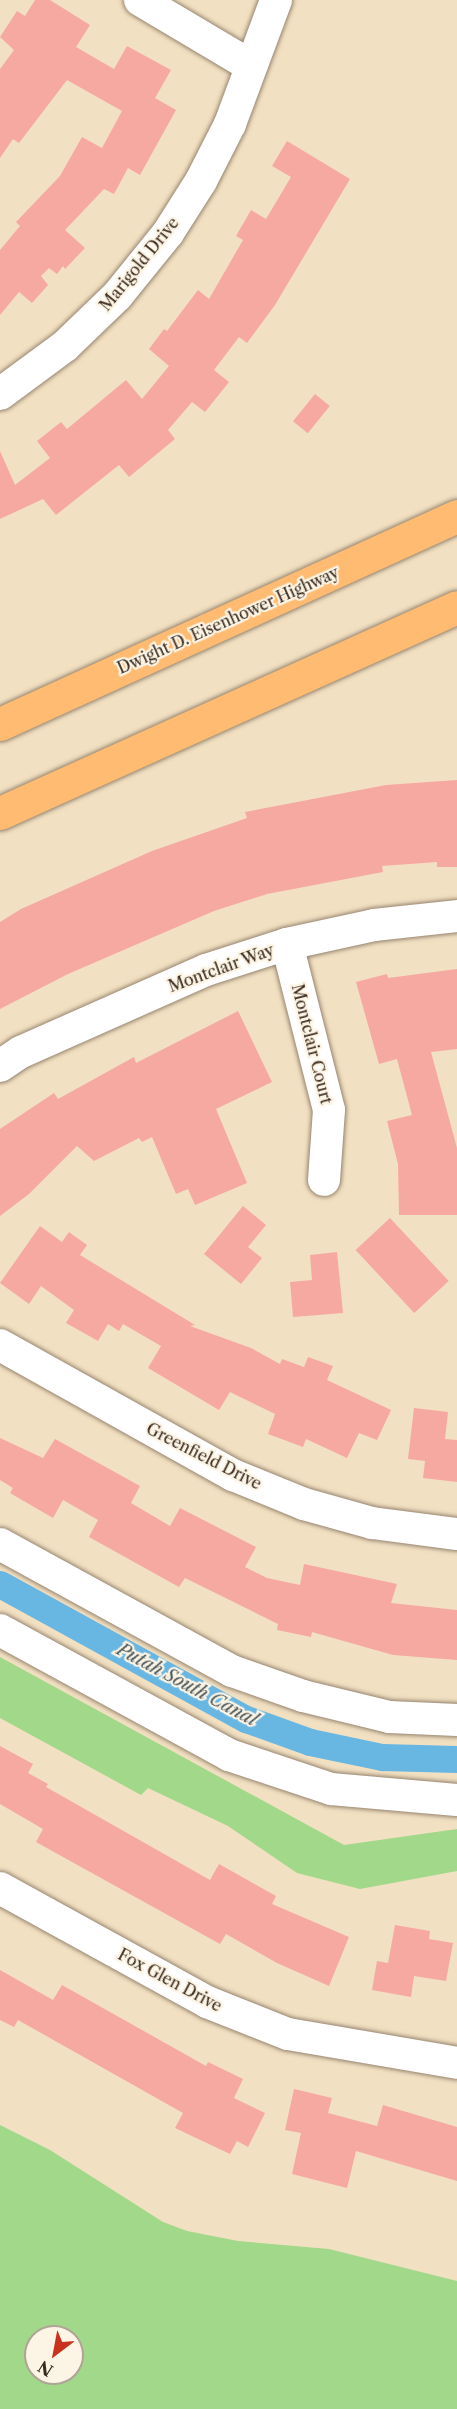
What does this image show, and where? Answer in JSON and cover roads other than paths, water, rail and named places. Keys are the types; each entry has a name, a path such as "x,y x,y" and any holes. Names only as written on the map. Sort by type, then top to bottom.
{"highway":[{"name":"Dwight D. Eisenhower Highway","path":"0,724 457,516"},
{"path":"0,813 457,607"}],"street":[{"path":"140,0 250,66"},
{"name":"Marigold Drive","path":"0,394 65,346 110,303 168,233 201,181 230,124 276,0"},
{"name":"Montclair Way","path":"0,1066 21,1052 206,970 287,944 374,925 457,916"},
{"name":"Montclair Court","path":"287,944 329,1110 324,1180"},
{"name":"Greenfield Drive","path":"0,1345 233,1475 304,1504 372,1523 457,1534"},
{"path":"0,1544 232,1671 303,1696 389,1717 457,1720"},
{"path":"0,1630 229,1755 332,1789 457,1800"},
{"name":"Fox Glen Drive","path":"0,1888 207,2002 288,2034 457,2063"}],"waterway":[{"name":"Putah South Canal","path":"0,1584 246,1719 310,1742 382,1757 457,1759"}]}
